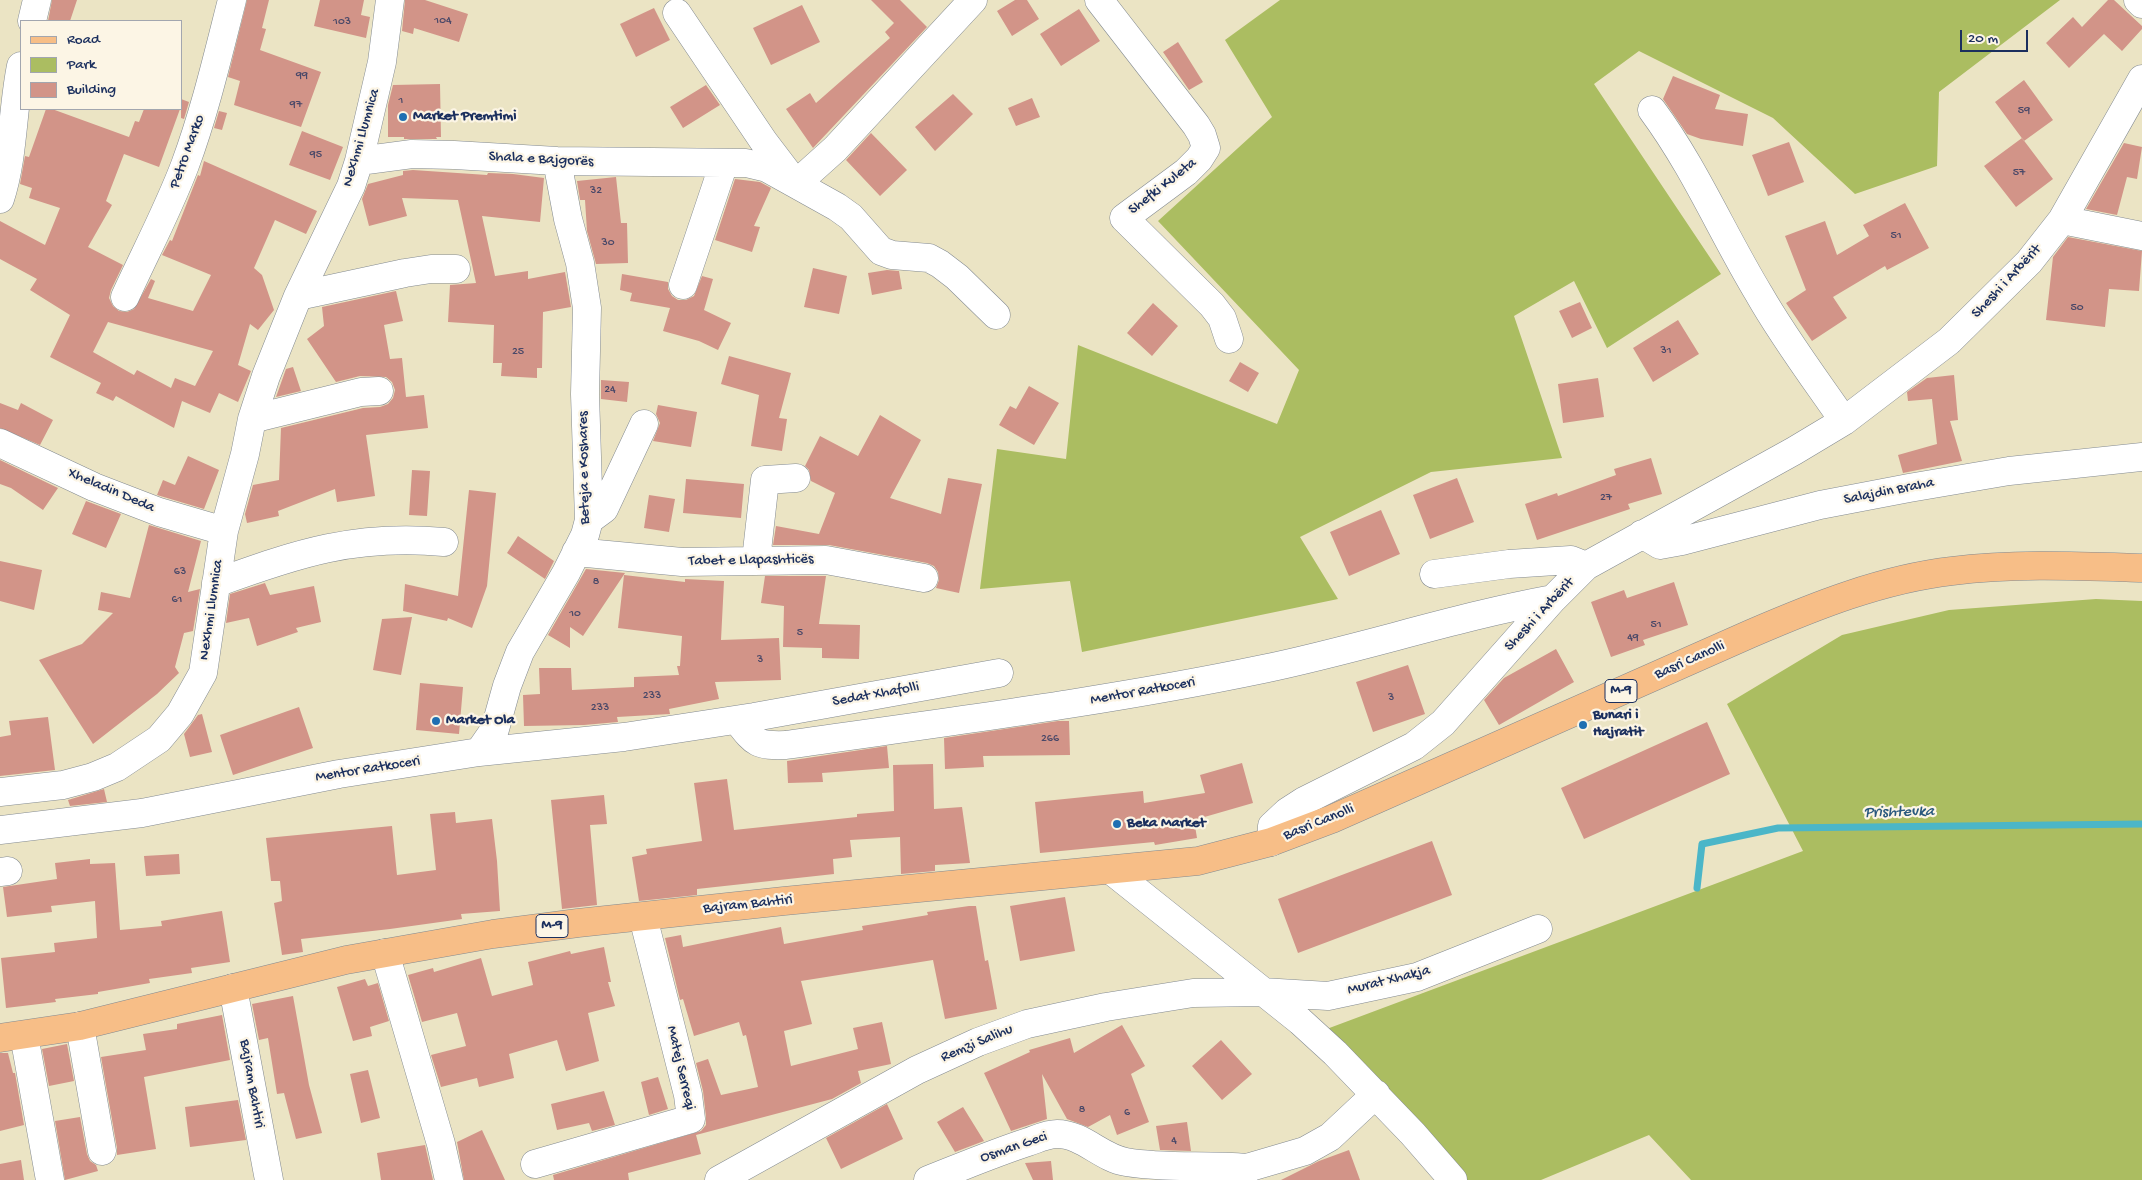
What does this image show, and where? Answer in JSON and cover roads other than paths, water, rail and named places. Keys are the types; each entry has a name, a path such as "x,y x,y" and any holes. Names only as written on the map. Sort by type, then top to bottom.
{"main road":[{"name":"Basri Canolli","path":"1112,871 1198,861 1271,842 1375,800 1805,610 1852,594 1903,580 1951,571 2013,567 2142,568"},
{"name":"Bajram Bahtiri","path":"12,1037 80,1026 311,968 493,934 784,901 1112,871"}],"street":[{"path":"32,20 37,0"},
{"name":"Petro Marko","path":"125,297 172,198 185,164 204,108 232,0"},
{"name":"Nexhmi Llumnica","path":"1,791 63,785 117,768 159,740 180,714 203,673 224,531 245,454 252,419 266,376 298,296 351,186 359,161 382,62 389,0"},
{"path":"796,184 835,150 973,0"},
{"name":"Shefki Kuleta","path":"1099,0 1196,125 1202,135 1206,148 1199,159 1186,172 1124,218 1212,305 1222,318 1229,339"},
{"path":"2138,0 2142,4"},
{"name":"Shala e Bajgorës","path":"677,13 764,142 796,184"},
{"path":"0,199 8,166 20,71"},
{"name":"Sheshi i Arbërit","path":"1271,842 1272,826 1286,812 1304,801 1414,746 1443,723 1553,598 1586,566 1777,460 1844,420 1949,341 2029,262 2062,220 2142,79"},
{"path":"1652,110 1674,140 1696,176 1758,294 1791,346 1844,420"},
{"name":"Shala e Bajgorës","path":"359,161 429,154 557,162 746,163 766,168 851,217 881,251 892,255 929,258 940,264 957,277 996,315"},
{"name":"Beteja e Koshares","path":"479,752 495,729 507,686 520,652 586,535 589,520 584,394 587,308 580,263 568,219 557,162"},
{"path":"682,285 724,163"},
{"path":"2062,220 2142,236"},
{"path":"298,296 405,273 456,269"},
{"path":"252,419 361,392 379,391"},
{"path":"589,520 604,509 644,424"},
{"name":"Xheladin Deda","path":"0,443 94,487 159,512 224,531"},
{"name":"Salajdin Braha","path":"1642,534 1660,544 1682,541 1820,505 1909,488 2009,472 2142,457"},
{"path":"756,560 765,480 796,478"},
{"path":"216,583 296,555 334,546 370,541 407,539 444,542"},
{"name":"Tabet e Llapashticës","path":"576,552 682,562 826,560 924,578"},
{"path":"1434,574 1509,564 1571,560 1586,566"},
{"name":"Mentor Ratkoceri","path":"0,830 142,813 339,774 479,752 624,737 745,718 748,735 762,746 786,745 1133,695 1265,669 1473,616 1553,598"},
{"name":"Sedat Xhafolli","path":"745,718 999,673"},
{"path":"1112,871 1300,1021 1376,1094 1453,1180"},
{"name":"Matej Serreqi","path":"535,1164 691,1119 688,1095 643,916"},
{"name":"Murat Xhakja","path":"1262,992 1328,996 1417,977 1538,929"},
{"path":"385,953 441,1144 449,1180"},
{"name":"Bajram Bahtiri","path":"234,988 269,1180"},
{"name":"Remzi Salihu","path":"719,1180 917,1070 978,1042 1026,1024 1106,1007 1193,993 1262,992"},
{"path":"80,1026 102,1151"},
{"name":"Bajram Bahtiri","path":"12,1037 44,1151 50,1180"},
{"path":"1244,1174 1258,1163 1305,1151 1330,1137 1376,1094"},
{"name":"Osman Geci","path":"928,1180 1054,1134 1068,1134 1107,1156 1124,1162 1152,1166 1218,1165 1244,1174"}],"waterway":[{"name":"Prishtevka","path":"1697,888 1702,844 1778,828 2142,824"}],"place":[{"name":"Market Premtimi","path":"403,117"},
{"name":"Market Ola","path":"436,721"},
{"name":"Bunari i Hajratit","path":"1583,725"},
{"name":"Beka Market","path":"1117,824"}]}
